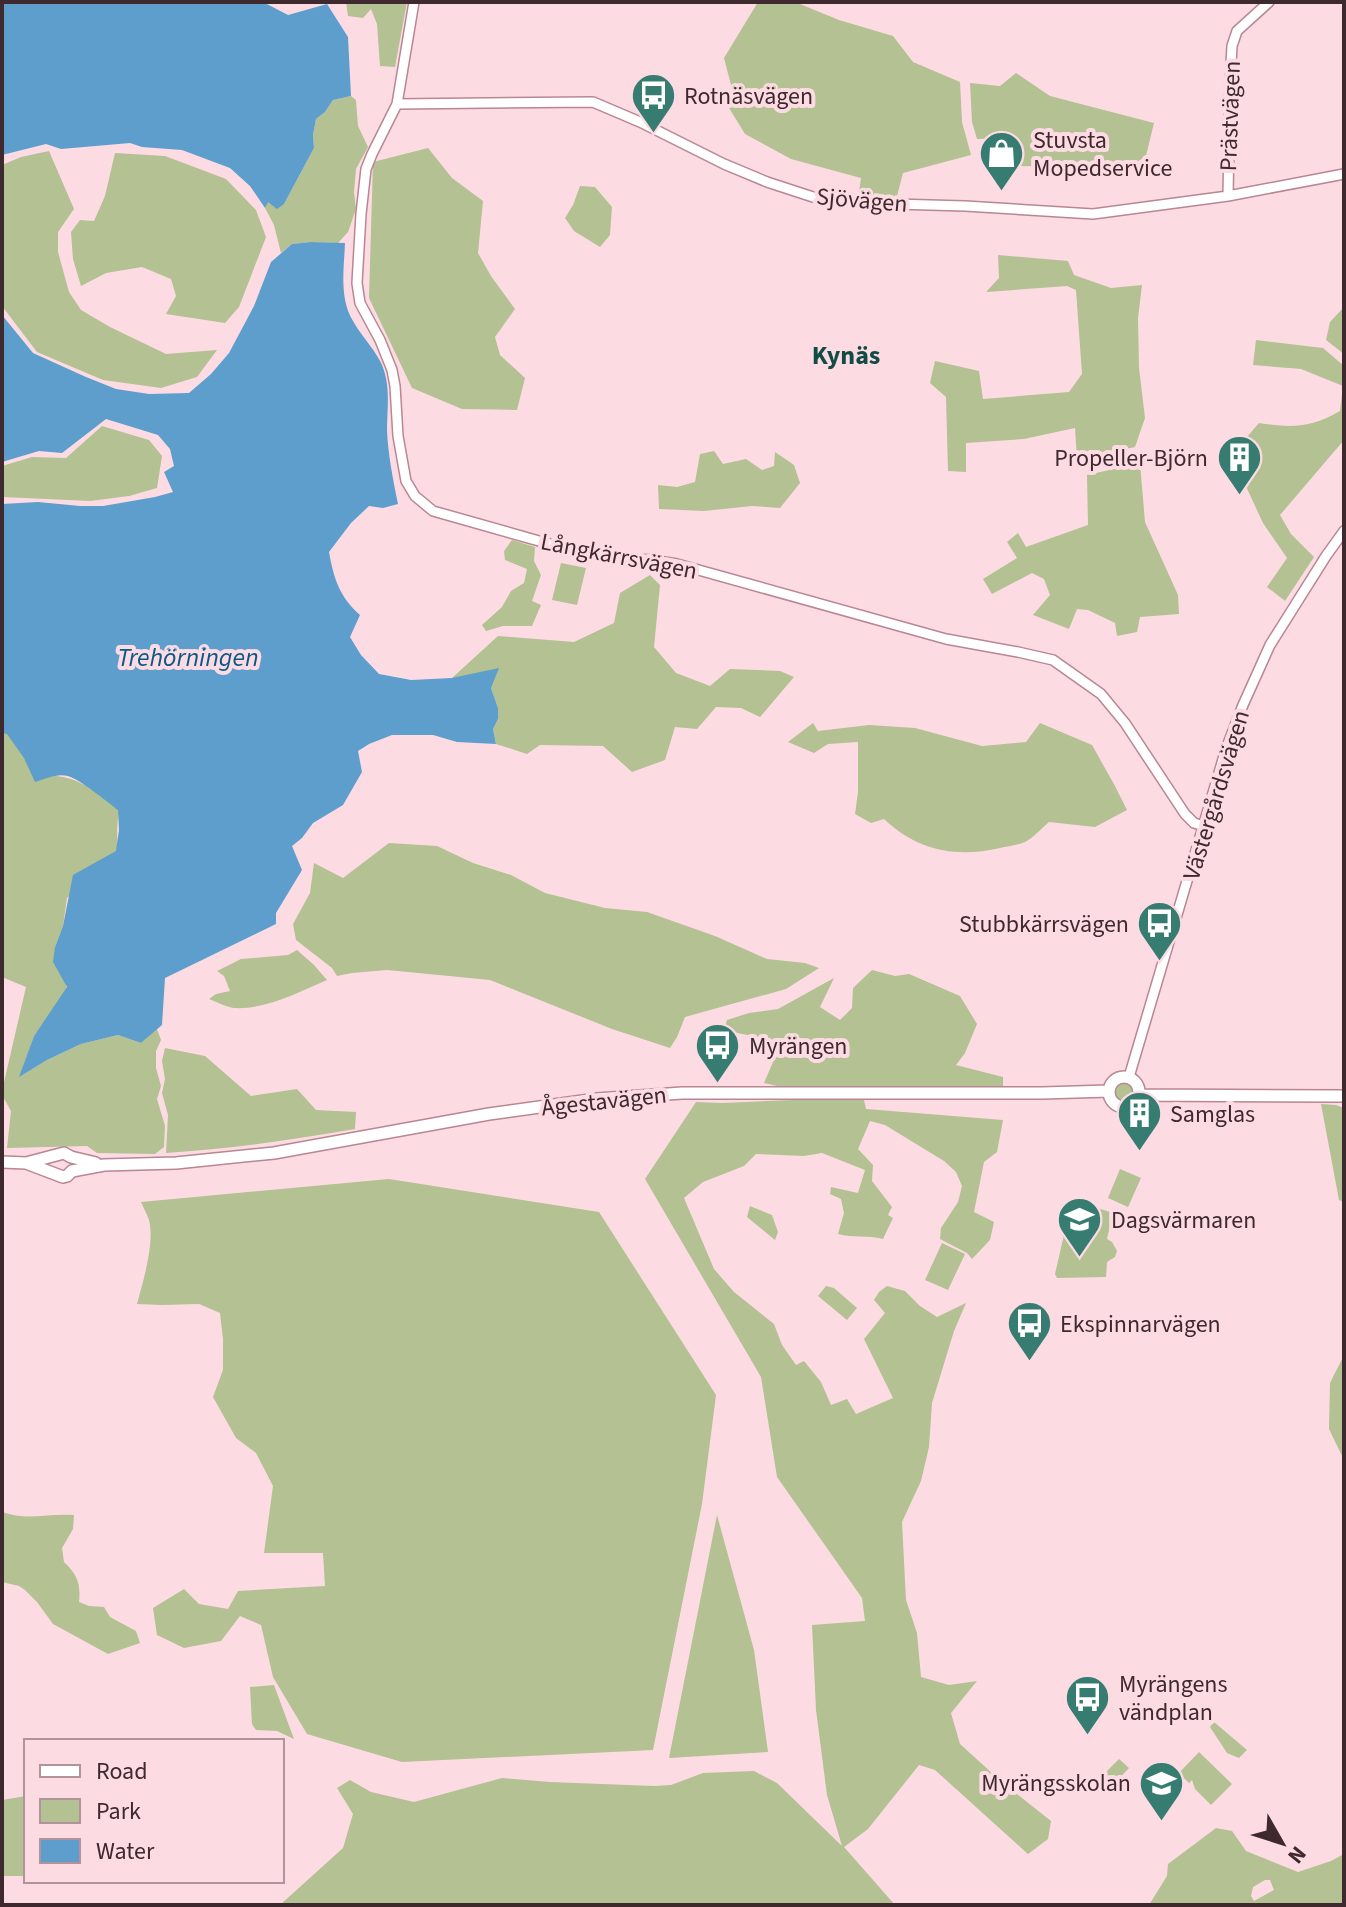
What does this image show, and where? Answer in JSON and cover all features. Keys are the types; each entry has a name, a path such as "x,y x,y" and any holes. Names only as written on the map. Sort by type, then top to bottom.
{"main road":[{"path":"1109,1091 1113,1082 1124,1076 1139,1086 1139,1095"},
{"name":"Ågestavägen","path":"26,1163 63,1177 72,1171 104,1165 176,1163 274,1153 597,1099 682,1093 1109,1091 1111,1101 1125,1108 1137,1101 1139,1095 1344,1096"},
{"name":"Ågestavägen","path":"2,1162 26,1163 64,1153 104,1165"},
{"path":"53,1157 50,1162 53,1172"},
{"path":"71,1157 72,1171"}],"street":[{"name":"Långkärrsvägen","path":"414,2 397,104 366,169 357,283 360,303 392,370 406,481 415,496 429,509 601,557 677,564 946,639 1053,660 1101,694 1125,723 1185,814 1194,823 1204,826"},
{"name":"Prästvägen","path":"1228,196 1232,46 1237,31 1269,2"},
{"name":"Sjövägen","path":"397,104 593,102 767,182 813,197 859,203 1093,214 1228,196 1344,174"},
{"name":"Västergårdsvägen","path":"1129,1077 1226,749 1263,660 1283,623 1344,531"}],"green space":[{"path":"346,2 407,2 395,67 380,66 377,24 371,9 363,18 348,16"},
{"path":"758,2 795,2 839,20 893,36 913,62 960,82 962,122 971,155 903,173 897,196 858,199 861,178 791,159 745,134 729,108 731,85 724,58"},
{"path":"1016,73 1050,96 1154,123 1146,156 1124,171 1011,166 1008,138 977,139 972,122 970,83 1000,86"},
{"path":"351,96 356,100 358,126 368,147 356,169 356,209 348,232 338,243 292,244 281,253 274,225 265,208 267,201 284,204 314,148 316,119 333,100"},
{"path":"428,148 452,178 483,201 478,253 515,309 495,337 500,355 525,378 517,410 462,409 412,388 369,298 373,162"},
{"path":"49,151 74,209 58,232 58,252 69,292 81,310 166,354 217,350 197,377 161,388 103,380 37,352 2,306 2,165"},
{"path":"115,153 165,156 226,179 256,210 266,237 239,307 225,323 166,314 176,296 171,279 142,267 106,273 81,286 73,259 71,232 80,220 94,221 105,196"},
{"path":"580,186 595,187 612,207 610,235 600,247 574,231 565,218"},
{"path":"998,255 1068,261 1074,275 1111,288 1142,285 1138,318 1139,368 1145,418 1135,447 1077,459 1075,428 1024,439 966,443 966,472 948,471 946,397 930,383 935,361 979,371 983,399 1069,392 1082,374 1076,290 1067,286 986,292 999,278"},
{"path":"1344,307 1344,354 1326,340 1330,322"},
{"path":"1256,340 1323,348 1344,366 1344,440 1280,515 1291,534 1314,557 1285,601 1267,587 1287,558 1263,523 1243,480 1246,438 1259,423 1301,425 1320,421 1340,411 1343,386 1301,369 1253,365"},
{"path":"102,426 149,440 162,456 157,488 129,496 90,501 2,497 2,466 32,457 66,458"},
{"path":"714,451 723,464 746,459 762,470 774,466 775,452 794,465 800,483 780,508 659,509 658,485 677,487 695,482 700,454"},
{"path":"1140,463 1145,522 1178,595 1179,614 1140,617 1137,632 1117,636 1115,623 1088,610 1077,609 1069,629 1033,615 1050,595 1044,579 1032,573 992,594 983,579 1017,558 1007,542 1018,533 1026,547 1088,525 1087,475"},
{"path":"512,540 535,547 534,561 541,575 532,601 541,605 532,626 503,626 486,631 482,625 502,607 511,591 524,583 527,569 505,560 504,551"},
{"path":"561,563 586,568 577,605 552,600"},
{"path":"650,575 660,585 654,647 676,673 710,686 730,669 780,671 794,677 760,717 741,708 716,707 697,729 675,727 665,760 632,772 603,746 540,745 527,754 496,744 493,729 498,719 498,708 491,688 452,678 498,636 574,642 614,623 620,593"},
{"path":"813,723 818,731 869,725 915,728 982,746 1026,742 1040,723 1092,745 1127,810 1095,827 1049,822 1022,843 984,851 938,849 910,838 884,819 871,823 855,814 858,742 828,744 814,753 788,742"},
{"path":"2,726 56,776 81,783 120,808 117,829 119,849 67,898 63,926 55,947 67,989 34,1036 20,1076 81,1044 118,1035 141,1043 157,1029 161,1040 156,1051 156,1068 161,1086 157,1099 165,1126 164,1147 155,1154 97,1153 87,1146 7,1148 11,1111 2,1091 26,987 2,977"},
{"path":"389,843 437,846 473,863 511,875 545,893 605,908 647,912 715,936 767,959 805,963 819,968 786,989 685,1017 670,1048 612,1029 490,980 387,970 337,976 332,968 296,940 293,924 310,893 314,863 343,878"},
{"path":"297,950 327,980 282,999 246,1008 225,1006 209,999 230,991 224,976 217,971 241,959 288,955"},
{"path":"872,970 895,976 909,974 960,996 977,1024 965,1053 956,1065 1003,1077 1003,1088 782,1087 764,1083 779,1048 761,1038 724,1030 727,1020 778,1009 834,978 820,1007 840,1020 852,1008 853,988"},
{"path":"165,1048 205,1056 251,1096 297,1089 316,1110 356,1112 355,1129 261,1144 166,1153 168,1115 162,1093"},
{"path":"1125,1083 1132,1086 1135,1093 1132,1100 1125,1103 1118,1100 1115,1093 1118,1086"},
{"path":"864,1100 866,1109 1003,1120 997,1152 984,1162 974,1212 994,1222 990,1240 972,1259 967,1253 940,1239 941,1228 958,1202 962,1186 956,1172 944,1161 885,1125 870,1121 858,1149 873,1165 872,1181 892,1207 888,1215 893,1218 883,1239 838,1234 844,1213 841,1199 830,1194 831,1187 858,1193 865,1170 822,1153 804,1156 756,1154 744,1166 703,1182 684,1198 714,1269 734,1292 774,1324 782,1345 796,1365 804,1361 821,1382 831,1405 847,1399 856,1414 893,1398 864,1339 885,1313 874,1300 879,1292 887,1286 905,1291 937,1317 966,1303 932,1403 929,1447 921,1481 902,1522 906,1600 917,1633 921,1677 949,1685 977,1681 951,1713 960,1744 1051,1821 1048,1839 1028,1854 935,1770 919,1765 868,1829 844,1847 895,1905 280,1905 343,1848 353,1814 337,1788 350,1780 371,1792 414,1802 502,1778 654,1786 671,1785 703,1773 754,1771 777,1783 842,1846 827,1795 816,1710 812,1625 865,1621 862,1598 777,1477 761,1377 645,1179 696,1102"},
{"path":"1321,1104 1344,1108 1344,1202 1339,1200"},
{"path":"1120,1169 1141,1178 1128,1207 1108,1198"},
{"path":"389,1179 599,1212 716,1395 702,1504 653,1750 402,1762 307,1734 273,1677 261,1625 240,1616 221,1641 184,1648 157,1635 153,1608 184,1589 199,1604 228,1609 238,1591 325,1586 323,1553 264,1553 273,1486 256,1453 236,1438 213,1397 223,1370 220,1313 199,1304 137,1304 148,1262 150,1239 149,1220 141,1202"},
{"path":"1072,1200 1113,1213 1107,1239 1117,1251 1115,1257 1107,1262 1106,1277 1057,1278 1055,1274"},
{"path":"750,1206 772,1215 778,1232 775,1240 747,1217"},
{"path":"942,1243 965,1254 948,1290 925,1280"},
{"path":"826,1286 834,1288 857,1308 847,1320 818,1296"},
{"path":"1344,1355 1344,1460 1329,1429 1330,1383"},
{"path":"2,1512 29,1516 74,1515 73,1529 62,1548 64,1562 77,1580 79,1602 104,1607 110,1617 136,1631 140,1643 108,1654 53,1624 25,1590 2,1582"},
{"path":"717,1515 754,1650 768,1752 669,1758"},
{"path":"274,1685 294,1739 277,1731 256,1730 252,1724 250,1687"},
{"path":"1214,1722 1247,1750 1239,1758 1227,1753 1210,1727"},
{"path":"1199,1752 1232,1784 1211,1805 1195,1789 1192,1780 1189,1783 1179,1773"},
{"path":"1119,1759 1129,1768 1111,1787 1101,1777"},
{"path":"24,1796 24,1876 2,1876 2,1800"},
{"path":"1216,1828 1232,1831 1246,1851 1298,1872 1344,1854 1344,1905 1149,1905 1167,1876 1168,1864","holes":["1270,1880 1274,1890 1254,1901 1251,1896 1253,1887"]}],"water":[{"path":"2,2 263,2 288,15 327,4 348,37 351,96 333,100 316,119 314,148 284,204 277,209 268,202 265,208 250,186 230,168 182,150 130,143 61,149 46,144 2,155"},
{"name":"Trehörningen","path":"345,243 343,283 346,303 353,321 380,360 387,388 388,439 398,504 383,508 369,506 351,523 329,552 338,586 360,615 350,637 361,655 379,674 411,680 452,678 499,668 491,688 498,708 498,719 493,729 496,744 457,742 433,735 392,735 358,751 362,772 343,805 313,823 292,846 302,870 276,913 276,924 165,978 162,1025 141,1043 118,1035 81,1044 19,1077 34,1036 67,987 53,962 73,875 116,851 119,830 118,810 80,782 60,775 35,782 24,758 7,734 2,733 2,504 38,502 103,506 155,497 173,492 164,472 174,466 170,449 158,435 106,419 62,453 39,451 2,462 2,315 33,353 86,377 116,389 149,394 189,393 229,353 254,306 271,262 292,244"}],"place":[{"name":"Rotnäsvägen","path":"653,135"},
{"name":"Stuvsta Mopedservice","path":"1002,193"},
{"name":"Propeller-Björn","path":"1239,497"},
{"name":"Stubbkärrsvägen","path":"1160,963"},
{"name":"Myrängen","path":"718,1085"},
{"name":"Samglas","path":"1139,1153"},
{"name":"Dagsvärmaren","path":"1080,1259"},
{"name":"Ekspinnarvägen","path":"1029,1363"},
{"name":"Myrängens vändplan","path":"1088,1737"},
{"name":"Myrängsskolan","path":"1162,1822"}],"district":[{"name":"Kynäs","path":"846,355"}]}
